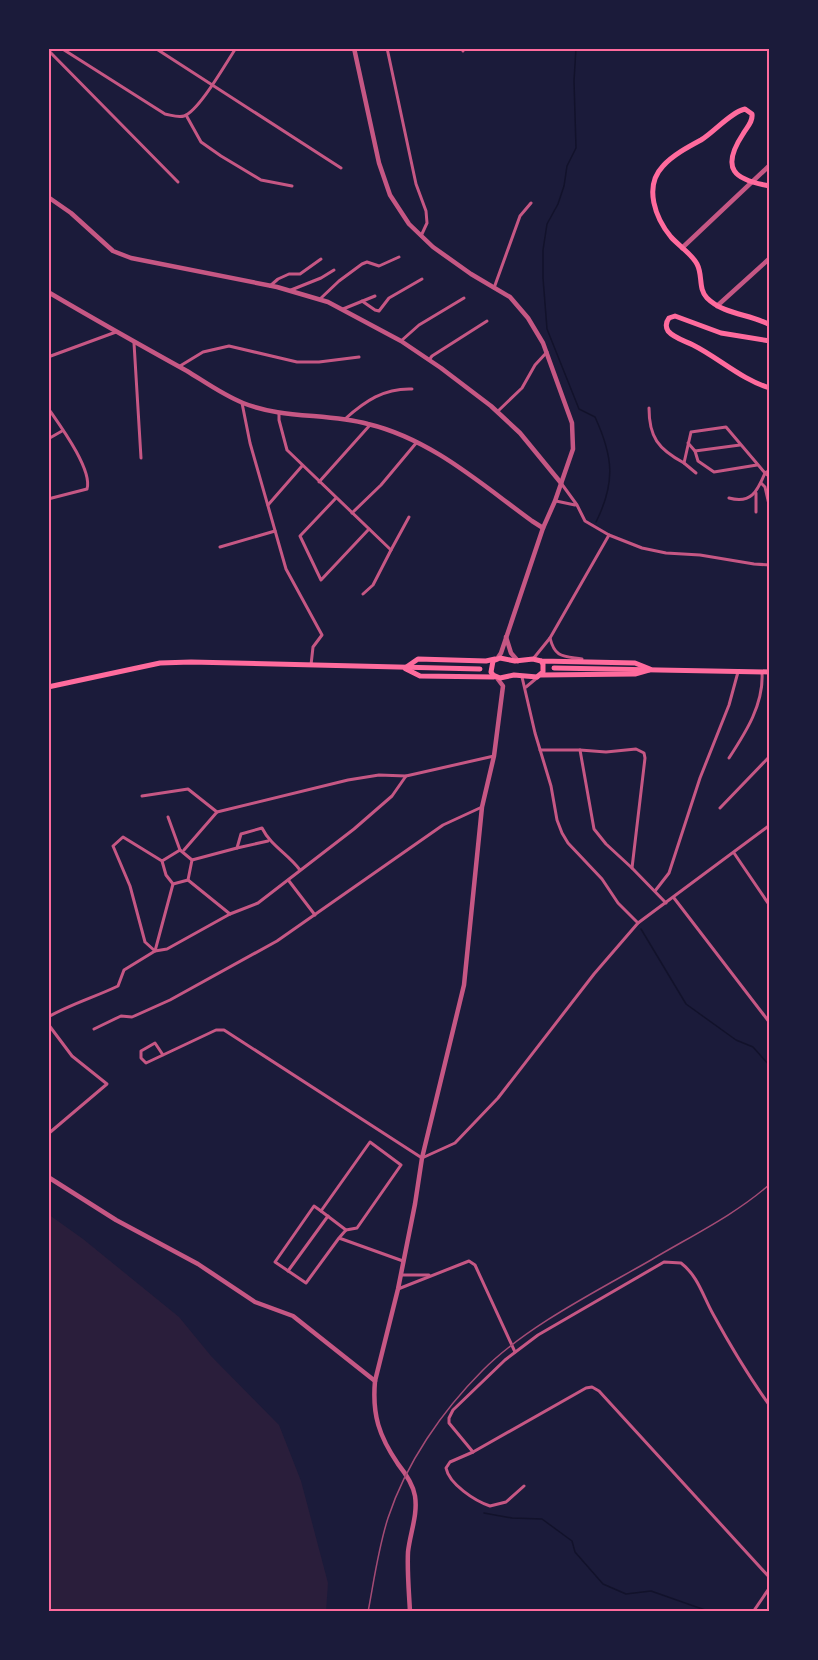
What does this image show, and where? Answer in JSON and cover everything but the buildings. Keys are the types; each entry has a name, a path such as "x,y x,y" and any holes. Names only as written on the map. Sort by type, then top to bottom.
{"main road":[{"path":"770,186 751,182 736,175 732,163 740,138 753,120 752,114 745,108 662,166 653,187 657,212 666,229 698,266 703,293 707,299 717,306 770,325"},
{"path":"770,341 721,333 675,316 669,318 666,324 673,335 714,356 749,379 770,388"},
{"path":"405,668 418,659 486,661 504,658 518,662 533,659 635,663 651,669"},
{"path":"497,659 493,662 491,669 497,678"},
{"path":"541,661 543,664 541,675"},
{"path":"48,687 160,663 480,669"},
{"path":"405,668 420,676 497,678 522,675 533,677 635,674 651,669"},
{"path":"555,668 770,672"}],"street":[{"path":"62,48 165,114 181,117 193,110 236,48"},
{"path":"155,48 341,168"},
{"path":"354,48 379,163 390,195 409,224 433,247 471,274 510,297 528,318 547,352 572,423 573,449 497,659"},
{"path":"387,48 416,184 426,211 426,223 421,236"},
{"path":"48,50 178,182"},
{"path":"186,115 201,142 221,156 261,180 292,186"},
{"path":"682,248 770,165"},
{"path":"48,197 71,213 113,251 131,258 270,286 320,299 401,341 496,411 520,433 561,483 585,521 609,535 642,548 666,554 700,555 770,565"},
{"path":"494,288 518,221 531,203"},
{"path":"320,299 362,264 367,262 379,266 399,257"},
{"path":"717,306 770,258"},
{"path":"270,286 289,274 300,274 321,259"},
{"path":"289,291 334,270"},
{"path":"362,301 379,311 389,298 422,279"},
{"path":"48,292 116,333 242,403 279,413 345,419 370,424 417,442 443,456 543,528"},
{"path":"343,309 375,296"},
{"path":"401,341 419,325 464,298"},
{"path":"429,360 487,321"},
{"path":"48,357 116,333"},
{"path":"134,343 141,458"},
{"path":"179,367 203,352 229,346 297,362 359,357"},
{"path":"496,411 522,388 535,365 547,352"},
{"path":"345,419 363,402 401,389 412,389"},
{"path":"242,403 250,443 286,569 322,635 313,647 311,666"},
{"path":"48,408 82,463 89,484 87,489 48,499"},
{"path":"649,408 652,435 658,444 696,473"},
{"path":"279,413 287,450 391,550"},
{"path":"319,482 370,424"},
{"path":"684,463 691,432 726,427 770,477"},
{"path":"48,440 62,430"},
{"path":"352,513 381,485 417,442"},
{"path":"688,442 695,451 698,461 714,472 758,465"},
{"path":"695,451 740,445"},
{"path":"268,505 302,466"},
{"path":"729,498 740,501 752,496 765,473 770,470"},
{"path":"761,482 765,487 770,509"},
{"path":"756,492 756,512"},
{"path":"336,498 300,536 321,580 369,529"},
{"path":"555,501 577,505"},
{"path":"363,594 373,585 409,517"},
{"path":"220,547 275,531"},
{"path":"533,659 542,651 550,638 609,535"},
{"path":"506,637 511,653 518,662"},
{"path":"550,638 556,654 596,662"},
{"path":"541,661 542,651"},
{"path":"655,891 669,873 700,778 729,705 738,670"},
{"path":"729,758 759,704 762,672"},
{"path":"522,675 562,833 568,843 602,879 618,903 638,923"},
{"path":"526,687 541,675"},
{"path":"410,1612 408,1551 416,1512 415,1494 410,1481 381,1434 373,1407 375,1381 401,1275 422,1158 464,985 482,807 494,756 503,686 510,676"},
{"path":"497,678 503,686"},
{"path":"540,750 606,752 636,749 644,753 632,868"},
{"path":"580,750 594,829 606,844 666,903"},
{"path":"162,861 182,851 217,812 348,780 379,776 406,776 494,756"},
{"path":"720,808 770,756"},
{"path":"48,1017 79,1001 100,995 118,986 124,970 155,951 167,949 230,914 258,903 354,829 392,796 406,776"},
{"path":"141,796 188,789 217,812"},
{"path":"94,1029 121,1016 132,1017 170,1000 277,941 443,825 482,807"},
{"path":"168,818 182,851 192,860"},
{"path":"422,1158 455,1143 498,1098 594,974 638,923 770,825"},
{"path":"237,848 241,834 262,828 268,841 289,855 300,870"},
{"path":"155,951 145,942 130,886 113,846 123,837 162,861 166,874 173,884"},
{"path":"192,860 268,841"},
{"path":"734,853 770,906"},
{"path":"189,880 192,860"},
{"path":"173,884 189,880"},
{"path":"189,880 230,914"},
{"path":"288,881 315,915"},
{"path":"155,951 173,884"},
{"path":"674,898 770,1023"},
{"path":"48,1024 72,1056 105,1080 107,1084 48,1134"},
{"path":"163,1055 155,1043 141,1051 141,1058 146,1063 163,1055 216,1030 224,1030 422,1158"},
{"path":"321,1211 370,1142 401,1165 357,1228 346,1230 306,1283 275,1262 314,1206 346,1230"},
{"path":"48,1177 116,1220 198,1264 255,1302 293,1316 375,1381"},
{"path":"288,1271 328,1216"},
{"path":"339,1238 403,1261"},
{"path":"398,1289 469,1261 475,1265 515,1352"},
{"path":"473,1452 449,1424 449,1415 464,1399 515,1352 538,1335 664,1262 681,1263 695,1277 712,1312 770,1406"},
{"path":"401,1275 430,1275"},
{"path":"524,1486 501,1505 490,1506 477,1501 449,1476 446,1468 450,1462 473,1452 586,1388 596,1389 770,1578"},
{"path":"753,1612 770,1587"}],"shaded area":[{"path":"48,1214 83,1239 179,1317 211,1356 279,1425 301,1481 328,1583 326,1612 48,1612"}],"waterway":[{"path":"576,48 574,81 576,148 567,166 558,204 547,224 543,250 543,278 547,329 579,409 595,417 606,444 610,469 609,481 607,494 596,522"},
{"path":"641,929 686,1004 736,1040 753,1047 770,1066"},
{"path":"484,1513 512,1518 542,1519 572,1541 575,1552 603,1584 626,1594 651,1591 705,1610 705,1612"}],"railway":[{"path":"368,1612 388,1518 405,1477 440,1420 483,1370 541,1324 712,1225 742,1206 770,1184"}]}
